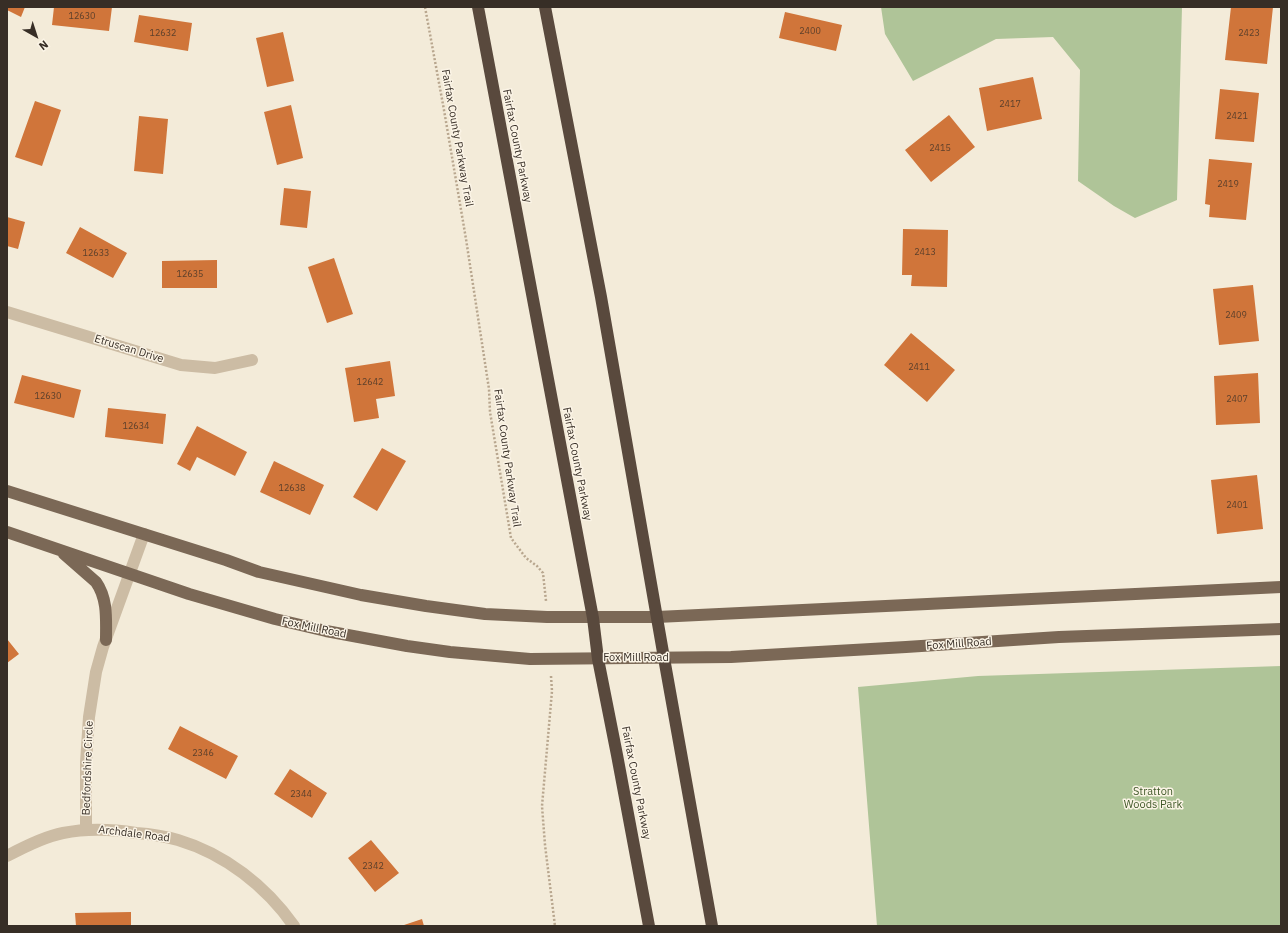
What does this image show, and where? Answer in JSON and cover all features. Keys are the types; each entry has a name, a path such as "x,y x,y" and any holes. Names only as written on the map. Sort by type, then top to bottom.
{"highway":[{"name":"Fairfax County Parkway","path":"478,7 593,618 598,658 649,926"},
{"path":"545,7 601,297 712,926"}],"main road":[{"path":"7,492 144,534 260,572 362,595 485,614 593,618 657,617 1281,587"},
{"name":"Fox Mill Road","path":"7,532 189,594 274,619 326,631 407,646 450,652 530,659 731,657 1059,637 1281,629"},
{"path":"58,549 96,582 99,587 104,602 106,640"}],"street":[{"name":"Etruscan Drive","path":"7,312 181,365 215,368 252,360"},
{"name":"Bedfordshire Circle","path":"7,856 22,848 61,833 86,829 86,763 89,717 96,672 144,534"},
{"name":"Archdale Road","path":"86,829 111,829 161,836 180,840 215,855 248,876 276,903 294,926"}],"path":[{"name":"Fairfax County Parkway Trail","path":"425,7 466,239 489,388 490,412 511,538 526,558 537,566 543,573 547,617"},
{"path":"550,660 552,691 542,806 549,889 555,926"}],"green space":[{"path":"881,7 1182,7 1177,200 1135,218 1114,206 1078,181 1080,70 1053,37 996,39 913,81 885,34"},
{"name":"Stratton Woods Park","path":"1281,666 1281,926 877,926 858,687 978,676"}],"building":[{"path":"7,7 25,7 21,17 7,10"},
{"path":"54,7 112,7 109,31 52,25"},
{"path":"1231,7 1273,7 1267,64 1225,60"},
{"path":"785,12 842,25 836,51 779,38"},
{"path":"139,15 192,23 188,51 134,42"},
{"path":"283,32 294,81 267,87 256,38"},
{"path":"1033,77 1042,119 987,131 979,88"},
{"path":"1220,89 1259,93 1254,142 1215,139"},
{"path":"35,101 61,110 42,166 15,157"},
{"path":"291,105 303,158 277,165 264,112"},
{"path":"949,115 975,147 931,182 905,150"},
{"path":"139,116 168,119 163,174 134,171"},
{"path":"1209,159 1252,163 1246,220 1209,217 1210,205 1205,204"},
{"path":"284,188 311,191 307,228 280,225"},
{"path":"7,217 25,222 18,249 7,246"},
{"path":"80,227 127,253 113,278 66,253"},
{"path":"903,229 948,230 947,287 911,286 912,275 902,275"},
{"path":"334,258 353,314 327,323 308,267"},
{"path":"217,260 217,288 162,288 162,261"},
{"path":"1253,285 1259,341 1219,345 1213,289"},
{"path":"911,333 955,370 927,402 884,365"},
{"path":"390,361 395,396 376,399 379,418 354,422 345,368"},
{"path":"1258,373 1260,423 1216,425 1214,376"},
{"path":"22,375 81,390 74,418 14,403"},
{"path":"108,408 166,414 163,444 105,437"},
{"path":"197,426 247,452 235,476 197,457 190,471 177,464"},
{"path":"382,448 406,461 377,511 353,497"},
{"path":"274,461 324,485 310,515 260,492"},
{"path":"1257,475 1263,529 1217,534 1211,480"},
{"path":"7,639 19,654 7,663"},
{"path":"180,726 238,756 226,779 168,749"},
{"path":"290,769 327,793 312,818 274,794"},
{"path":"371,840 399,873 375,892 348,858"},
{"path":"131,912 131,926 76,926 75,913"},
{"path":"422,919 424,926 401,926"}]}
